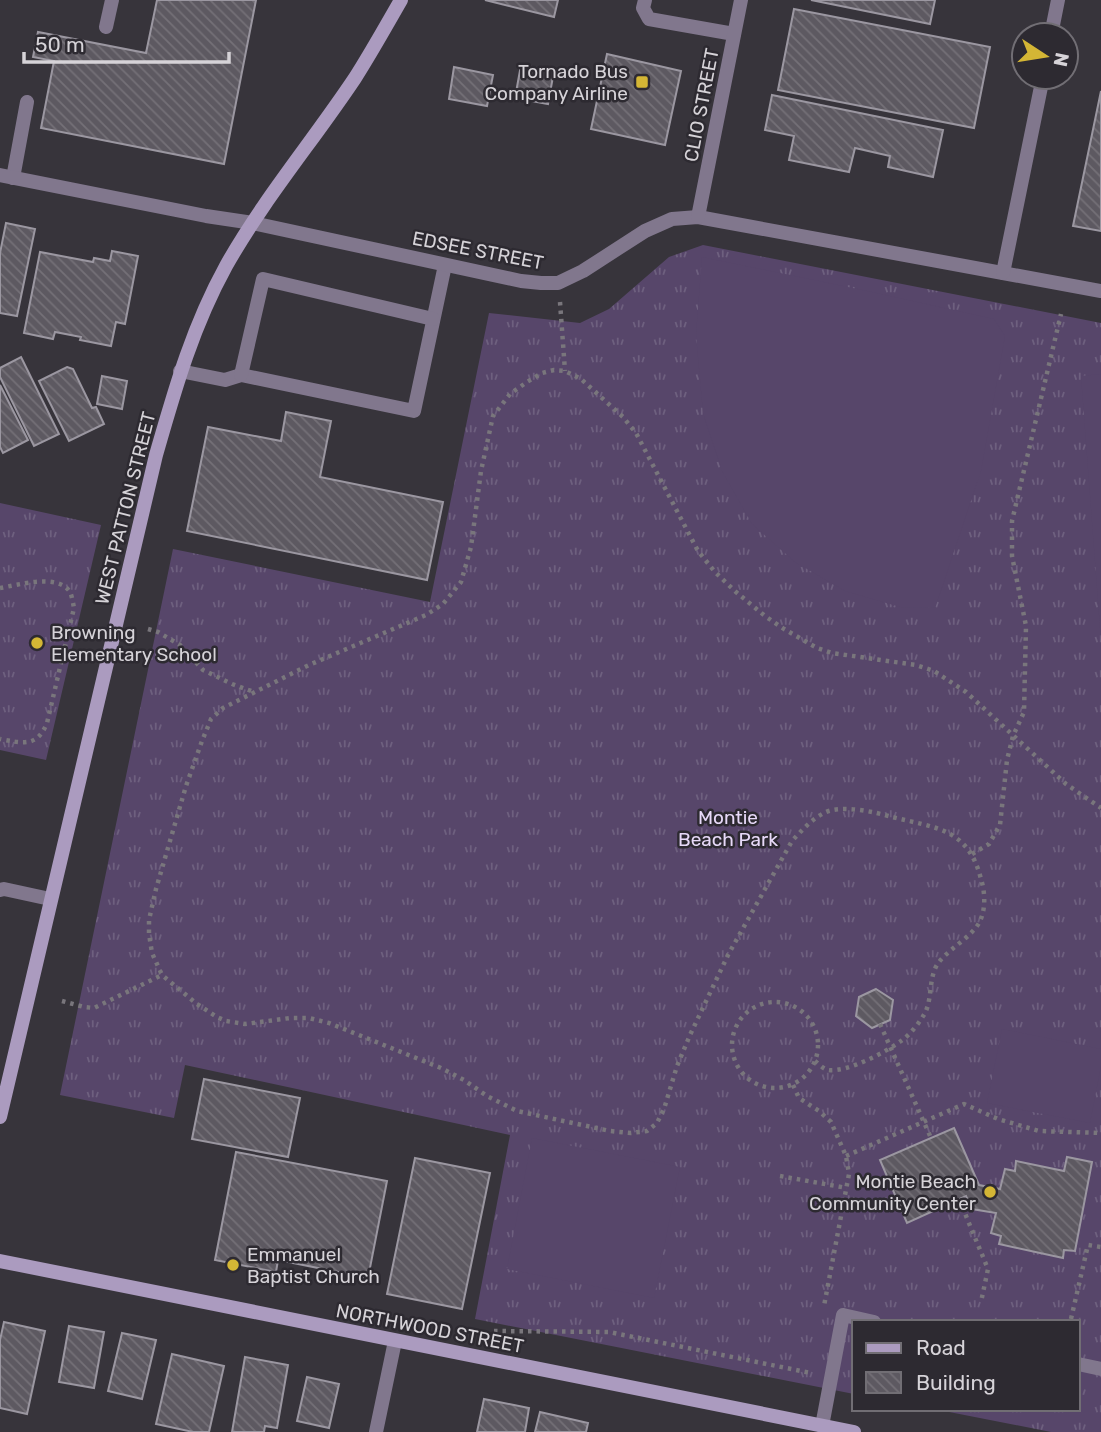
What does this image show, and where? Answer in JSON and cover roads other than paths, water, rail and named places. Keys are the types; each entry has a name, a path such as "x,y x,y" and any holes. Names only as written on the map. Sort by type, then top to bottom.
{"street":[{"path":"106,27 112,0"},
{"name":"WEST PATTON STREET","path":"0,1117 156,456 180,371 207,304 226,266 355,77 401,0"},
{"path":"645,0 643,8 649,19 734,34"},
{"name":"CLIO STREET","path":"698,217 741,0"},
{"path":"1054,21 1058,0"},
{"path":"1003,273 1040,91"},
{"path":"7,176 27,102"},
{"name":"EDSEE STREET","path":"7,176 253,223 521,281 558,283 583,271 645,231 672,219 698,217 1101,291"},
{"path":"180,371 225,380 241,375 414,411 445,265"},
{"path":"241,375 263,279 433,319"},
{"path":"0,890 50,899"},
{"name":"NORTHWOOD STREET","path":"0,1261 821,1429 854,1432"},
{"path":"821,1429 844,1315 865,1320"},
{"path":"376,1432 395,1341"},
{"path":"1080,1364 1101,1369"}],"place":[{"name":"Tornado Bus Company Airline","path":"642,82"},
{"name":"Browning Elementary School","path":"37,643"},
{"name":"Montie Beach Community Center","path":"990,1192"},
{"name":"Emmanuel Baptist Church","path":"233,1265"}],"park label":[{"name":"Montie Beach Park","path":"728,828"}]}
